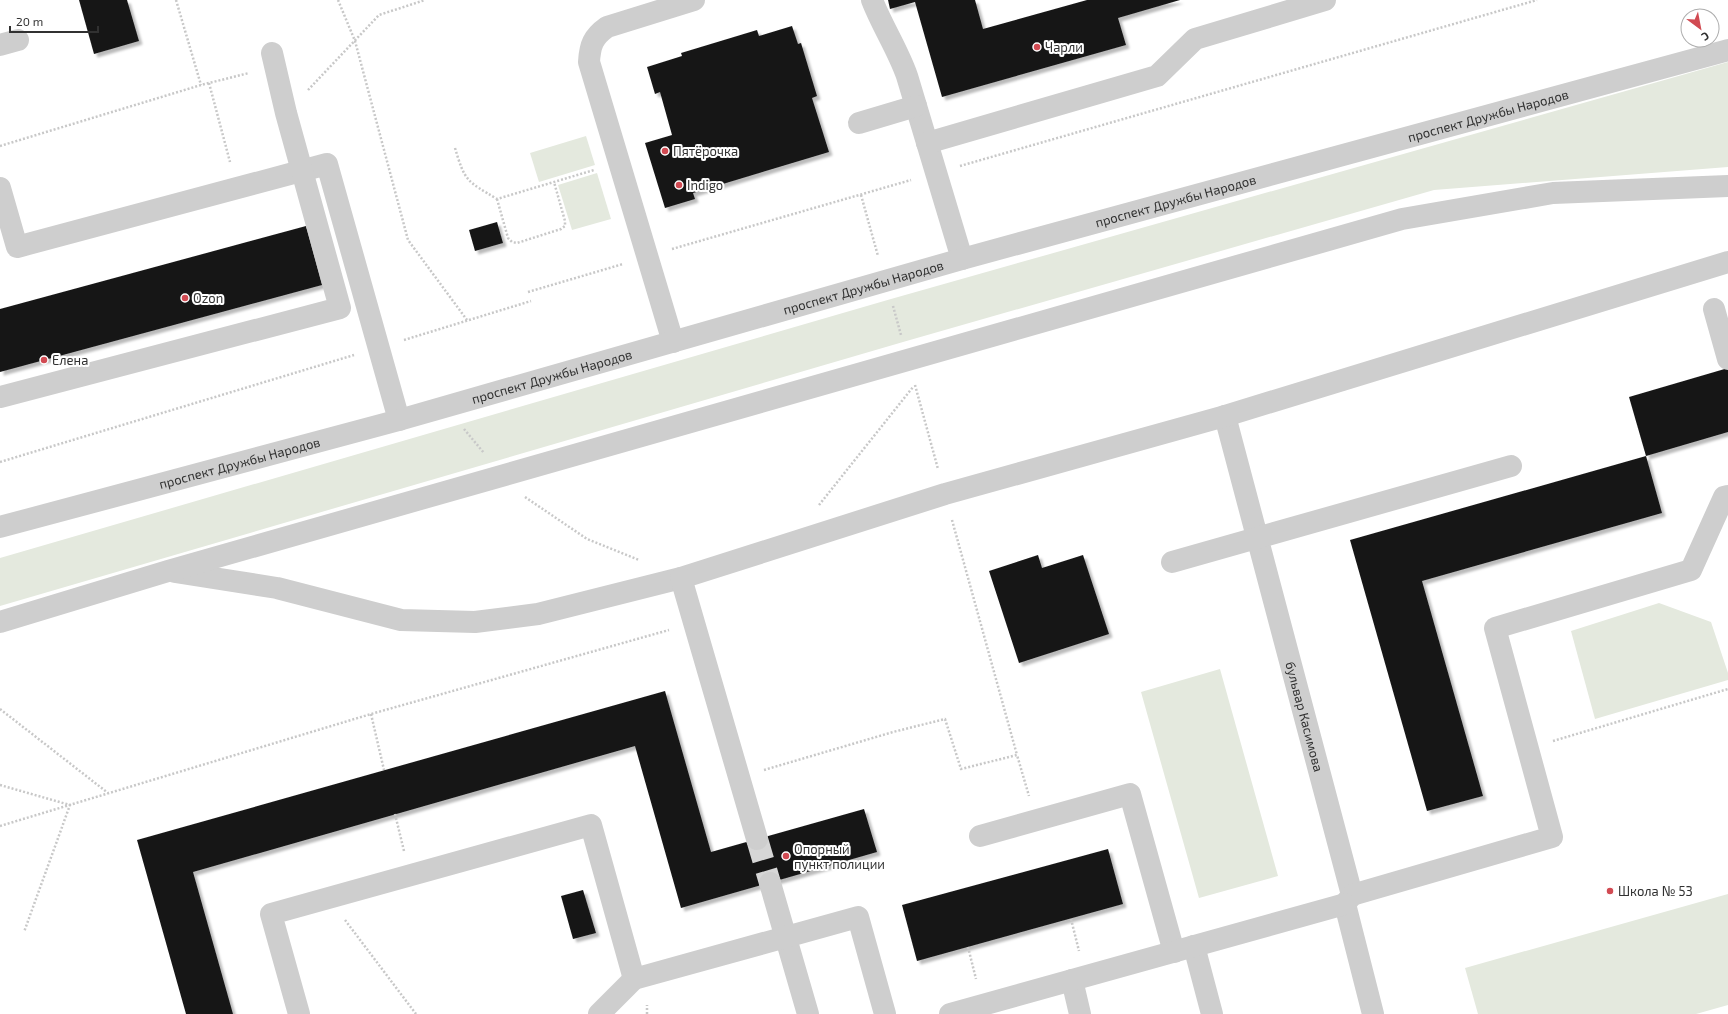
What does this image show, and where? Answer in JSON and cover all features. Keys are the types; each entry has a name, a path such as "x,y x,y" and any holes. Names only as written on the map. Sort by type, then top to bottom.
{"street":[{"path":"672,342 589,62 589,50 599,33 607,27 694,0"},
{"path":"872,0 882,24 899,55 962,258"},
{"path":"927,143 1157,76 1195,39 1325,0"},
{"name":"проспект Дружбы Народов","path":"0,527 399,420 962,258 1728,50"},
{"path":"0,397 340,308 286,113 274,60"},
{"path":"859,123 916,106"},
{"path":"0,188 17,247 327,164 399,420"},
{"path":"0,622 168,571 1402,219 1552,193 1728,186"},
{"path":"168,571 277,588 401,620 475,622 538,614 681,578 945,494 1225,416 1728,262"},
{"path":"1714,309 1728,359"},
{"name":"бульвар Касимова","path":"1225,416 1258,539 1348,900 1373,1014"},
{"path":"1172,562 1258,539 1511,466"},
{"path":"950,1014 1184,949 1552,837 1495,628 1691,570 1724,497 1728,496"},
{"path":"681,578 757,839"},
{"path":"980,836 1130,794 1184,949 1212,1014"},
{"path":"299,1014 271,914 591,825 634,979"},
{"path":"770,883 808,1014"},
{"path":"599,1014 634,979 858,917 885,1014"},
{"path":"1078,978 1080,1014"}],"path":[{"path":"176,0 201,85"},
{"path":"338,0 355,41 408,240 467,320"},
{"path":"286,113 379,15 425,0"},
{"path":"528,292 1537,0"},
{"path":"0,146 210,83 274,60"},
{"path":"210,83 236,188"},
{"path":"455,148 462,171 466,178 474,185 497,199 510,241 517,243 561,229 565,226 554,182"},
{"path":"497,199 595,169"},
{"path":"861,195 880,261"},
{"path":"891,299 903,342"},
{"path":"0,462 531,301"},
{"path":"913,378 1036,821"},
{"path":"818,507 914,385"},
{"path":"0,826 108,792 371,714 695,622"},
{"path":"1528,748 1728,690"},
{"path":"0,710 108,792"},
{"path":"371,714 384,770"},
{"path":"739,777 893,732 945,719 961,769 1017,754"},
{"path":"0,785 70,805"},
{"path":"24,932 70,805"},
{"path":"395,814 410,876"},
{"path":"328,898 416,1014"},
{"path":"1071,919 1078,978"},
{"path":"968,947 982,1005"}],"shaded area":[{"path":"1728,62 1728,167 1434,190 903,342 0,606 0,558 891,299"},
{"path":"586,136 595,165 539,182 530,153"},
{"path":"597,173 611,219 572,230 558,185"},
{"path":"1659,603 1711,622 1728,673 1728,680 1595,719 1571,631"},
{"path":"1220,669 1278,876 1199,898 1141,692"},
{"path":"1728,894 1728,1005 1696,1014 1478,1014 1465,968"}],"building":[{"path":"79,0 127,0 139,41 94,54"},
{"path":"888,0 975,0 983,29 1087,0 1180,0 1118,18 1126,45 942,97 915,2 890,9"},
{"path":"792,26 798,44 801,43 817,96 812,98 829,152 693,193 695,199 665,208 645,143 672,135 660,92 655,94 647,67 682,56 681,53 757,30 759,36"},
{"path":"497,222 503,243 475,251 469,230"},
{"path":"306,226 322,285 0,372 0,309"},
{"path":"1728,368 1728,432 1646,456 1629,397"},
{"path":"1646,456 1662,513 1422,581 1483,796 1427,811 1350,540"},
{"path":"1038,555 1042,568 1083,555 1109,634 1019,663 989,571"},
{"path":"665,691 711,852 864,809 877,852 681,908 635,746 193,872 233,1014 186,1014 137,840"},
{"path":"1108,849 1123,904 917,961 902,905"},
{"path":"583,890 596,933 573,939 561,896"}],"tunnel":[{"path":"757,839 770,883"}],"place":[{"name":"Чарли","path":"1037,47"},
{"name":"Пятёрочка","path":"665,151"},
{"name":"Indigo","path":"679,185"},
{"name":"Ozon","path":"185,298"},
{"name":"Елена","path":"44,360"},
{"name":"Опорный пункт полиции","path":"786,856"},
{"name":"Школа № 53","path":"1610,891"}]}
